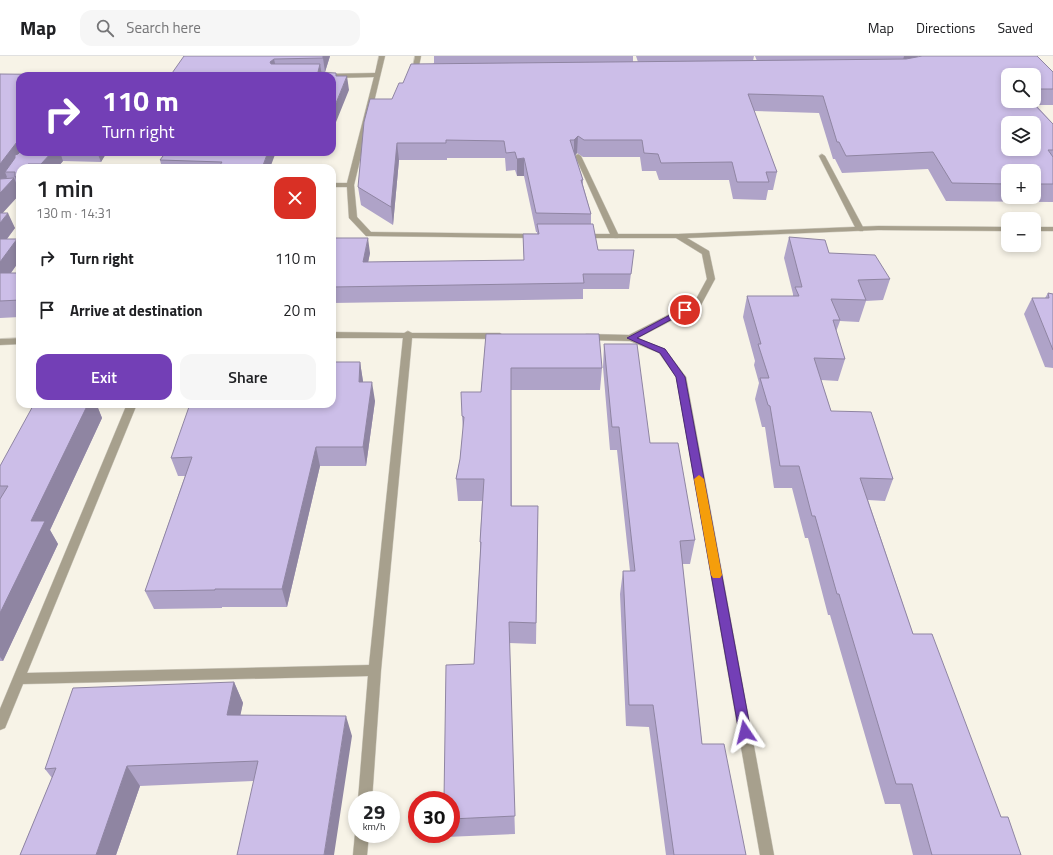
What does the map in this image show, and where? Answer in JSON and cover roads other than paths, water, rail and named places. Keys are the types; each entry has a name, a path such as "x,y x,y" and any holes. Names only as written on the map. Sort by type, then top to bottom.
{"street":[{"path":"382,56 376,75 350,185 353,218 369,234 544,236"},
{"path":"418,56 415,71 418,74 424,75"},
{"path":"336,76 376,75"},
{"path":"578,156 615,236"},
{"path":"822,156 860,229"},
{"path":"336,185 350,185"},
{"path":"575,236 678,236 860,229 1001,229"},
{"path":"1041,229 1053,229"},
{"path":"630,338 698,303 711,278 706,253 678,236"},
{"path":"366,791 375,670 408,334"},
{"path":"336,335 408,334 512,336"},
{"path":"575,337 630,338 662,351 681,377 768,855"},
{"path":"0,342 16,341"},
{"path":"0,724 130,408"},
{"path":"18,679 375,670"},
{"path":"360,855 361,843"}]}
